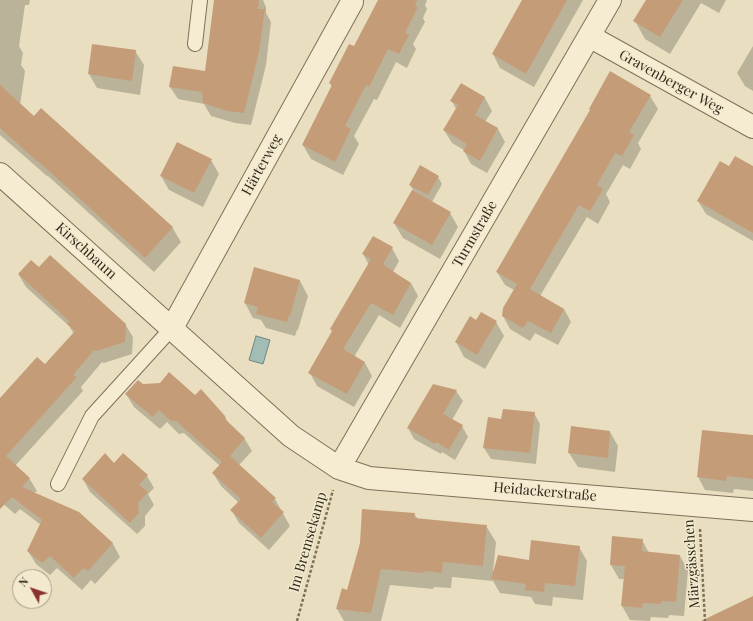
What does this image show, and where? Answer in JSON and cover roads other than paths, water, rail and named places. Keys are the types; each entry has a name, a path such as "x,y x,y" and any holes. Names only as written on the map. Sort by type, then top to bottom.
{"street":[{"name":"Turmstraße","path":"339,468 610,0"},
{"name":"Härterweg","path":"172,328 351,1"},
{"name":"Gravenberger Weg","path":"589,36 753,127"},
{"name":"Kirschbaum","path":"0,174 291,436 339,468"},
{"name":"Heidackerstraße","path":"339,468 369,478 753,510"}],"lane":[{"path":"194,44 200,0"},
{"path":"58,484 92,416 172,328"}],"water":[{"path":"256,336 270,340 263,364 249,360"}]}
